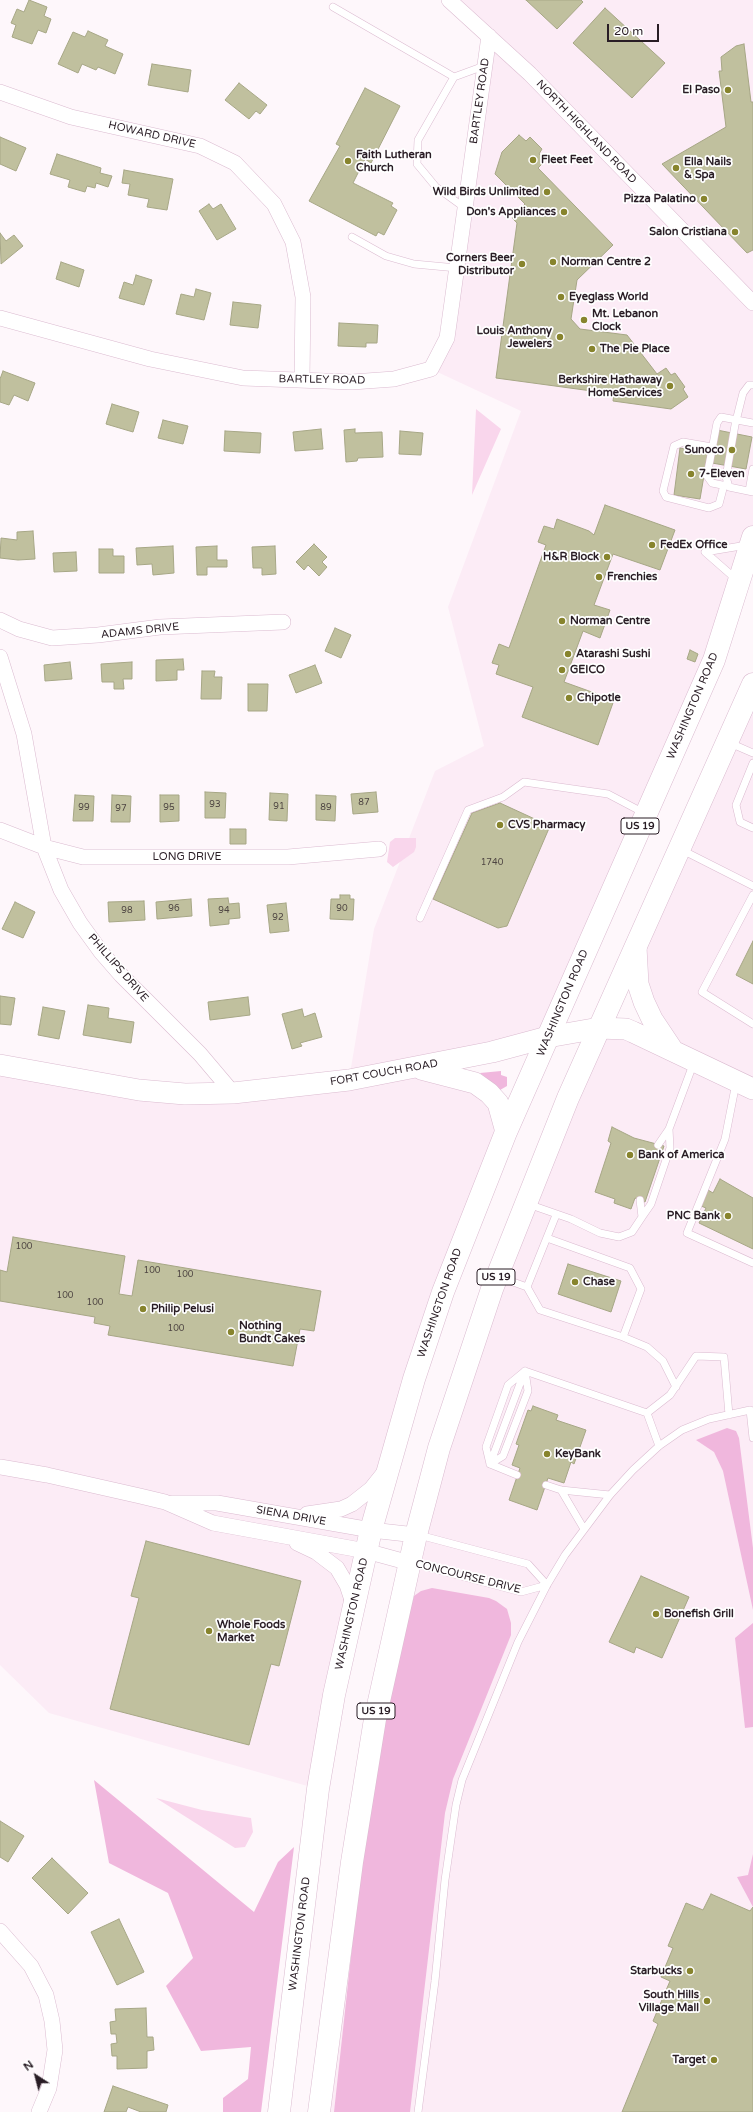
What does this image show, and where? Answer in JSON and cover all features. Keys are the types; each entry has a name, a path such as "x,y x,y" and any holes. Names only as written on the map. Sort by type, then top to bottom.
{"main road":[{"name":"WASHINGTON ROAD","path":"279,2112 318,1789 334,1695 353,1603 388,1468 414,1379 443,1292 506,1132 714,660 752,541"},
{"name":"US 19","path":"319,2112 363,1787 387,1657 416,1535 439,1448 497,1276 526,1203 599,1028 726,741 753,684"}],"street":[{"name":"NORTH HIGHLAND ROAD","path":"449,0 530,74 753,303"},
{"name":"BARTLEY ROAD","path":"0,318 150,359 243,378 352,382 394,379 431,368 447,338 489,36"},
{"name":"HOWARD DRIVE","path":"0,92 71,117 200,146 235,163 274,204 293,242 302,297 302,380"},
{"name":"ADAMS DRIVE","path":"0,620 19,630 52,638 98,635 160,627 282,622"},
{"name":"PHILLIPS DRIVE","path":"0,657 24,734 44,846 61,890 80,923 101,952 121,975 200,1054 233,1093"},
{"name":"LONG DRIVE","path":"0,830 44,846 83,857 288,857 379,848"},
{"path":"636,947 638,984 644,1002 652,1018 672,1049"},
{"name":"FORT COUCH ROAD","path":"0,1066 139,1090 185,1094 233,1093 349,1080 492,1052 548,1036 599,1028 626,1029 672,1049 745,1085"},
{"path":"416,1068 475,1083 489,1093 498,1103 506,1132"},
{"name":"SIENA DRIVE","path":"0,1467 47,1475 165,1502 213,1523 278,1535 369,1540 416,1535"},
{"path":"290,1516 341,1509 352,1504 371,1489 388,1468"},
{"name":"SIENA DRIVE","path":"165,1502 217,1503 290,1516 369,1540"},
{"path":"278,1535 316,1552 336,1568 348,1585 353,1603"},
{"name":"CONCOURSE DRIVE","path":"369,1540 410,1563"},
{"path":"0,1931 31,1966 46,1995 52,2021 55,2050 49,2088 39,2112"}],"lane":[{"path":"333,7 454,77"},
{"path":"465,208 436,187 417,164 418,140 454,77 485,66"},
{"path":"352,237 386,256 414,264 457,268"},
{"path":"712,447 683,442 674,446 663,491 666,497 709,508 719,504 726,486 726,477 736,419 743,393 749,385 753,385"},
{"path":"753,423 721,417 717,423 707,476 712,483 751,492 753,469"},
{"path":"740,582 705,552 752,541"},
{"path":"726,741 753,753"},
{"path":"753,763 736,805 740,822 753,828"},
{"path":"420,918 468,810 503,797 524,782 608,794 646,814"},
{"path":"678,849 753,886"},
{"path":"753,895 702,992 753,1024"},
{"path":"526,1203 556,1215 571,1219 600,1233 619,1237 632,1232 651,1204 670,1148 670,1129 695,1060"},
{"path":"745,1085 687,1233 753,1263"},
{"path":"658,1145 670,1129"},
{"path":"640,1200 642,1217"},
{"path":"527,1287 556,1215"},
{"path":"547,1238 630,1268 641,1289 623,1337"},
{"path":"497,1276 527,1287 540,1310 623,1337 647,1347 663,1361 676,1387"},
{"path":"647,1413 670,1395 696,1356 724,1357 729,1415"},
{"path":"525,1371 647,1413"},
{"path":"490,1464 525,1371"},
{"path":"490,1464 486,1447 508,1385 525,1371"},
{"path":"418,2112 456,1805 462,1780 518,1642 546,1585 584,1529 610,1495 633,1470 659,1446 682,1430 709,1419 751,1411 753,1438"},
{"path":"647,1413 659,1446"},
{"path":"490,1464 517,1474"},
{"path":"546,1485 561,1490 610,1495"},
{"path":"561,1490 584,1529"},
{"path":"416,1535 528,1564 546,1585"},
{"name":"CONCOURSE DRIVE","path":"410,1563 521,1592 546,1585"}],"shaded area":[{"path":"449,0 753,0 753,537 548,1037 417,1067 475,1083 502,1116 414,1379 318,1789 49,1713 0,1665 0,1065 139,1090 349,1080 374,929 435,771 484,746 448,607 521,411 431,369 447,338 489,36"},
{"path":"476,409 501,429 472,495"},
{"path":"753,684 753,2112 319,2112 439,1448 599,1028 671,1049 637,970"},
{"path":"395,838 416,838 416,847 414,852 393,867 387,862 390,842"},
{"path":"501,1071 501,1075 507,1077 507,1086 500,1090 480,1073"},
{"path":"727,1428 736,1431 739,1438 753,1548 753,1610 723,1471 714,1452 696,1440"},
{"path":"432,1588 489,1598 496,1601 507,1609 511,1623 511,1635 453,1779 445,1813 410,2112 334,2112 356,1910 376,1768 391,1679 414,1596 421,1591"},
{"path":"753,1623 753,1727 745,1728 735,1638"},
{"path":"94,1780 254,1912 278,1862 294,1847 261,2112 223,2112 223,2098 248,2079 251,2047 201,2051 166,1986 193,1958 168,1893 109,1863"},
{"path":"156,1798 202,1810 251,1818 253,1832 245,1847 235,1848"},
{"path":"753,1854 753,1907 737,1877 748,1875"}],"building":[{"path":"29,0 47,7 44,16 51,19 46,33 38,30 32,44 12,37 16,25 11,23 17,9 24,12"},
{"path":"526,0 581,0 583,2 557,29"},
{"path":"605,8 665,63 632,98 573,43"},
{"path":"88,31 108,40 105,46 123,54 115,74 98,67 96,70 82,64 78,73 58,64 73,32 85,37"},
{"path":"744,44 751,102 753,102 753,250 747,253 662,164 726,127 719,71 722,71 721,57 736,46"},
{"path":"152,64 191,70 188,92 148,85"},
{"path":"239,83 267,105 260,114 256,111 249,119 225,100"},
{"name":"Faith Lutheran Church","path":"365,88 400,106 371,163 365,159 353,183 393,203 391,206 397,210 384,235 378,232 376,236 309,201 340,146 336,144"},
{"name":"Norman Centre 2","path":"519,135 526,141 530,137 542,149 539,154 546,160 538,168 613,245 577,280 571,319 580,329 627,335 657,374 666,368 671,375 675,373 685,387 683,389 688,397 671,409 613,401 614,394 496,378 517,223 512,218 525,204 495,174 502,152"},
{"path":"0,137 26,148 16,171 0,164"},
{"path":"57,154 101,168 100,173 112,176 108,187 96,183 95,188 87,186 85,192 68,187 70,180 50,174"},
{"path":"124,170 173,179 167,210 147,207 149,199 128,195 130,184 122,183"},
{"path":"209,204 213,209 221,204 236,229 217,240 199,211"},
{"path":"0,233 6,241 14,235 23,246 1,264"},
{"path":"61,262 84,270 79,287 56,279"},
{"path":"136,275 152,280 144,305 119,298 124,282 133,285"},
{"path":"196,289 211,293 204,320 176,314 181,294 194,297"},
{"path":"233,302 261,305 258,328 230,325"},
{"path":"339,323 378,325 377,343 366,343 366,347 338,346"},
{"path":"3,371 35,383 28,401 14,395 9,405 0,402 0,379"},
{"path":"112,404 139,412 133,432 106,424"},
{"path":"163,420 188,426 183,444 158,438"},
{"path":"321,429 323,449 295,451 293,432"},
{"path":"355,429 355,433 382,432 383,457 358,458 357,461 346,462 344,430"},
{"name":"Sunoco","path":"717,430 752,437 746,469 712,463"},
{"path":"225,431 261,433 260,453 224,451"},
{"path":"400,431 423,433 421,455 399,454"},
{"name":"7-Eleven","path":"680,448 708,452 700,499 674,495"},
{"name":"Norman Centre","path":"605,505 675,530 660,570 613,554 594,605 610,610 600,638 583,631 564,682 614,700 598,745 522,717 533,687 496,674 499,665 492,663 499,644 509,648 546,545 538,542 544,526 554,529 557,519 589,531 594,535"},
{"path":"33,531 35,559 18,560 0,558 1,538 17,540 17,532"},
{"path":"314,544 327,557 322,562 327,567 319,576 308,565 304,570 296,562"},
{"path":"173,546 174,573 153,575 152,564 137,565 136,548"},
{"path":"217,546 217,560 227,560 227,567 207,567 207,575 197,575 196,547"},
{"path":"275,546 276,574 262,575 262,568 253,568 252,547"},
{"path":"99,549 113,549 113,556 124,556 124,573 99,573"},
{"path":"76,552 77,571 54,572 53,553"},
{"path":"335,628 351,635 341,658 325,651"},
{"path":"690,650 698,654 695,662 687,659"},
{"path":"183,659 184,670 177,670 177,680 156,681 156,660"},
{"path":"70,662 72,679 45,681 44,665"},
{"path":"132,662 132,679 123,679 124,689 114,689 114,682 102,682 101,664"},
{"path":"315,665 322,683 296,693 289,675"},
{"path":"202,671 215,671 214,677 222,677 221,699 201,699"},
{"path":"248,684 268,684 267,711 248,711"},
{"path":"205,792 226,793 225,818 205,818"},
{"path":"376,792 378,812 353,814 351,794"},
{"path":"270,793 288,794 287,821 269,820"},
{"path":"75,795 94,796 93,821 73,821"},
{"path":"112,795 131,796 130,822 111,822"},
{"path":"160,795 179,795 179,821 160,822"},
{"path":"316,795 336,796 335,821 316,820"},
{"name":"CVS Pharmacy","path":"500,803 550,826 507,926 498,928 433,899 472,813"},
{"path":"230,829 246,829 246,844 230,844"},
{"path":"340,895 350,895 350,899 354,899 353,920 330,919 331,899 340,899"},
{"path":"228,898 229,904 239,903 240,918 229,919 229,924 210,926 208,899"},
{"path":"191,899 192,916 157,919 156,902"},
{"path":"144,901 145,920 109,922 108,902"},
{"path":"15,902 35,912 23,938 2,929"},
{"path":"286,903 289,931 270,933 267,905"},
{"path":"753,941 753,984 736,975"},
{"path":"0,996 15,998 11,1025 0,1024"},
{"path":"248,997 250,1015 210,1020 208,1002"},
{"path":"88,1005 109,1008 108,1018 134,1022 131,1043 83,1035"},
{"path":"43,1007 65,1011 59,1039 38,1035"},
{"path":"302,1009 304,1017 315,1013 322,1037 300,1043 302,1046 292,1049 282,1014"},
{"path":"612,1127 634,1138 664,1146 645,1202 635,1198 631,1209 614,1203 615,1199 595,1192 611,1143 608,1141"},
{"name":"PNC Bank","path":"720,1179 753,1198 753,1249 699,1223 706,1208 701,1206 708,1190 713,1193"},
{"path":"13,1237 125,1256 119,1294 132,1296 138,1260 321,1291 314,1331 300,1329 293,1366 108,1335 110,1326 94,1323 95,1317 0,1301 0,1270 7,1272"},
{"path":"568,1264 621,1281 611,1312 558,1294"},
{"name":"KeyBank","path":"533,1406 558,1415 556,1420 586,1430 574,1464 571,1462 564,1483 548,1478 537,1510 509,1500 520,1468 512,1465 519,1445 516,1444 528,1410 531,1411"},
{"name":"Whole Foods Market","path":"146,1541 301,1581 279,1666 271,1664 249,1745 110,1709 139,1598 131,1596"},
{"path":"641,1576 689,1597 662,1658 636,1647 634,1653 609,1642"},
{"path":"0,1821 24,1836 8,1862 0,1857"},
{"path":"52,1858 88,1893 68,1914 32,1878"},
{"name":"South Hills Village Mall","path":"711,1894 750,1911 753,1907 753,2112 622,2112 658,2024 653,2021 670,1981 661,1977 673,1948 668,1946 686,1903 703,1910"},
{"path":"119,1919 144,1972 117,1985 91,1932"},
{"path":"146,2008 147,2037 153,2037 154,2050 147,2051 147,2068 117,2069 117,2056 112,2056 111,2044 117,2043 116,2034 111,2034 110,2022 116,2021 115,2009"},
{"path":"113,2086 168,2105 166,2112 141,2112 128,2107 126,2112 104,2112"}],"place":[{"name":"El Paso","path":"728,90"},
{"name":"Fleet Feet","path":"533,160"},
{"name":"Faith Lutheran Church","path":"348,161"},
{"name":"Ella Nails & Spa","path":"676,168"},
{"name":"Wild Birds Unlimited","path":"547,192"},
{"name":"Pizza Palatino","path":"704,199"},
{"name":"Don's Appliances","path":"564,212"},
{"name":"Salon Cristiana","path":"735,232"},
{"name":"Norman Centre 2","path":"553,262"},
{"name":"Corners Beer Distributor","path":"522,264"},
{"name":"Eyeglass World","path":"561,297"},
{"name":"Mt. Lebanon Clock","path":"584,320"},
{"name":"Louis Anthony Jewelers","path":"560,337"},
{"name":"The Pie Place","path":"592,349"},
{"name":"Berkshire Hathaway HomeServices","path":"670,386"},
{"name":"Sunoco","path":"732,450"},
{"name":"7-Eleven","path":"691,474"},
{"name":"FedEx Office","path":"652,545"},
{"name":"H&R Block","path":"607,557"},
{"name":"Frenchies","path":"599,577"},
{"name":"Norman Centre","path":"562,621"},
{"name":"Atarashi Sushi","path":"568,654"},
{"name":"GEICO","path":"562,670"},
{"name":"Chipotle","path":"569,698"},
{"name":"CVS Pharmacy","path":"500,825"},
{"name":"Bank of America","path":"630,1155"},
{"name":"PNC Bank","path":"728,1216"},
{"name":"Chase","path":"575,1282"},
{"name":"Philip Pelusi","path":"143,1309"},
{"name":"Nothing Bundt Cakes","path":"231,1332"},
{"name":"KeyBank","path":"547,1454"},
{"name":"Bonefish Grill","path":"656,1614"},
{"name":"Whole Foods Market","path":"209,1631"},
{"name":"Starbucks","path":"690,1971"},
{"name":"South Hills Village Mall","path":"707,2001"},
{"name":"Target","path":"714,2060"}]}
